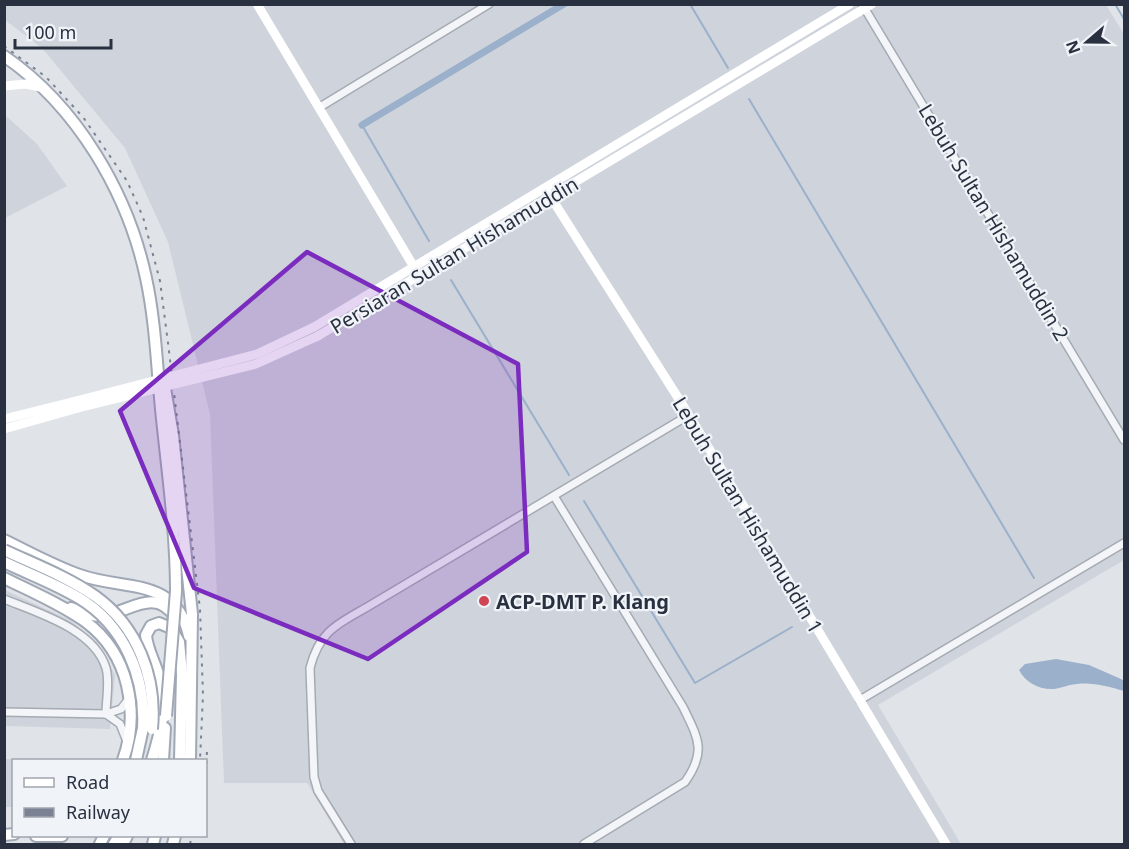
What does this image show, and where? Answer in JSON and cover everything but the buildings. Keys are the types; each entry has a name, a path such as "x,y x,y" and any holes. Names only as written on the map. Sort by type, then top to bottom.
{"main road":[{"path":"4,56 40,87 63,110 82,134 110,179 141,258 173,435 192,614 180,759"},
{"path":"152,318 175,549 176,591 163,759"},
{"path":"4,540 80,575 99,581 144,588 167,598 177,609 185,623 190,759"},
{"path":"4,550 83,588 101,601 123,623 138,648 148,674 152,697 146,759"},
{"path":"4,562 80,598 99,613 114,630 128,651 140,684 148,728 136,759"},
{"path":"4,578 54,602 87,623 101,637 119,662 129,691 131,712 124,756"},
{"path":"54,602 96,616 110,614 143,602 160,604 171,612 177,623 187,658"},
{"path":"155,759 163,708 160,681 146,639 147,631 151,626 162,623 171,628 187,658"},
{"path":"155,759 166,716"}],"street":[{"path":"257,4 420,276"},
{"path":"320,107 489,4"},
{"name":"Persiaran Sultan Hishamuddin","path":"4,429 77,405 257,354 314,327 850,4"},
{"name":"Persiaran Sultan Hishamuddin","path":"4,419 77,405 256,364 318,336 866,6"},
{"name":"Lebuh Sultan Hishamuddin 2","path":"866,6 1125,440"},
{"path":"4,86 26,84 40,87"},
{"name":"Lebuh Sultan Hishamuddin 1","path":"545,188 689,415 946,844"},
{"path":"351,844 318,791 314,777 310,668 314,652 321,639 329,630 689,415"},
{"path":"554,496 683,707 697,736 699,750 695,767 685,782 584,844"},
{"path":"860,700 1125,543"},
{"path":"4,599 65,625 90,644 105,666 107,675 106,714"},
{"path":"4,712 106,714 125,706 129,691"},
{"path":"106,714 122,729 124,756"}],"highlighted area":[{"path":"307,252 518,364 527,552 368,659 194,588 120,411"}],"shaded area":[{"path":"5,4 1106,5 1124,34 1124,560 878,705 961,844 344,844 307,783 224,783 210,414 168,242 125,148 42,48 5,20"},
{"path":"5,115 37,144 67,186 5,218"},
{"path":"5,590 70,620 97,642 115,675 110,729 5,726"},
{"path":"5,759 12,759 12,807 5,807"}],"water":[{"path":"1056,659 1089,665 1121,679 1124,681 1124,691 1089,684 1074,684 1054,689 1038,687 1029,682 1019,670 1025,664"}],"waterway":[{"path":"362,125 564,4"},
{"path":"690,4 728,68"},
{"path":"1115,4 1124,19"},
{"path":"749,99 1034,578"},
{"path":"362,125 429,241"},
{"path":"451,280 569,475"},
{"path":"584,501 695,683 792,627"}],"railway":[{"path":"4,46 46,77 83,117 127,181 143,217 160,281 200,609 203,695 200,759"},
{"path":"207,750 207,759"},
{"path":"190,844 192,837"}],"place":[{"name":"ACP-DMT P. Klang","path":"484,601"}]}
